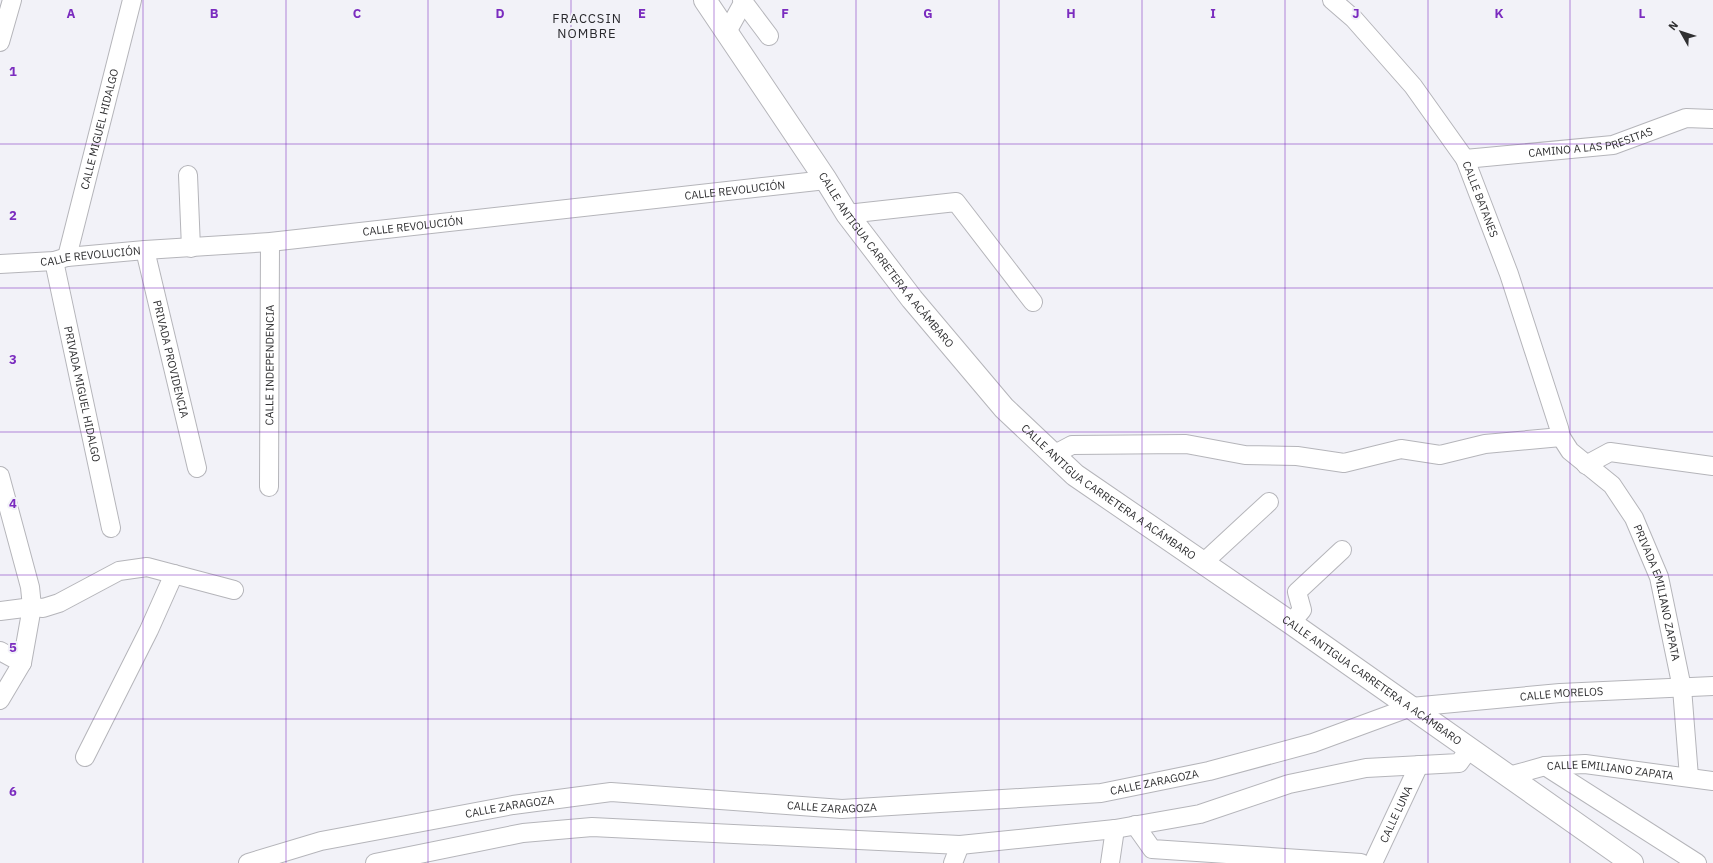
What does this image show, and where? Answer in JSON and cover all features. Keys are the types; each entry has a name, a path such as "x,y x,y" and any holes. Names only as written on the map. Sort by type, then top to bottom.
{"main road":[{"name":"CALLE ANTIGUA CARRETERA A ACÁMBARO","path":"705,0 826,180 846,214 912,299 1004,408 1053,455 1075,475 1291,623 1632,863"}],"street":[{"path":"0,42 12,0"},
{"name":"CALLE MIGUEL HIDALGO","path":"60,259 132,0"},
{"name":"CALLE BATANES","path":"1332,0 1354,19 1413,86 1465,159 1509,274 1561,437"},
{"path":"727,32 742,1 768,36"},
{"name":"CAMINO A LAS PRESITAS","path":"1465,159 1613,145 1686,118 1713,119"},
{"path":"188,175 191,248"},
{"name":"CALLE REVOLUCIÓN","path":"0,264 146,250 270,242 826,180"},
{"path":"846,214 956,202 1033,302"},
{"name":"CALLE INDEPENDENCIA","path":"269,488 270,242"},
{"name":"PRIVADA PROVIDENCIA","path":"146,250 197,468"},
{"name":"PRIVADA MIGUEL HIDALGO","path":"60,259 111,528"},
{"path":"1053,455 1072,445 1186,444 1245,455 1297,456 1344,463 1401,449 1440,455 1485,444 1561,437"},
{"name":"PRIVADA EMILIANO ZAPATA","path":"1561,437 1570,451 1612,484 1634,518 1659,577 1682,688 1689,777"},
{"path":"1586,465 1610,452 1713,466"},
{"path":"0,476 30,587 32,607 22,663 0,700"},
{"path":"1203,563 1269,502"},
{"path":"1291,623 1302,610 1297,592 1342,550"},
{"path":"0,611 32,607 43,608 59,603 119,572 147,567 234,590"},
{"path":"85,757 174,574"},
{"path":"0,651 22,663"},
{"name":"CALLE MORELOS","path":"1411,707 1560,693 1713,686"},
{"name":"CALLE ZARAGOZA","path":"248,863 321,841 513,805 611,792 842,809 1101,793 1209,771 1313,743 1411,707"},
{"path":"375,863 523,833 592,827 960,845 1115,829 1200,814 1289,784 1366,768 1459,764 1469,749"},
{"name":"CALLE EMILIANO ZAPATA","path":"1509,776 1545,766 1585,764 1713,781"},
{"name":"CALLE LUNA","path":"1373,863 1419,765"},
{"path":"1545,766 1697,863"},
{"path":"1135,825 1152,849 1361,863"},
{"path":"1110,863 1115,829"},
{"path":"953,863 960,845"}],"district":[{"name":"FRACCSIN NOMBRE","path":"587,26"}]}
